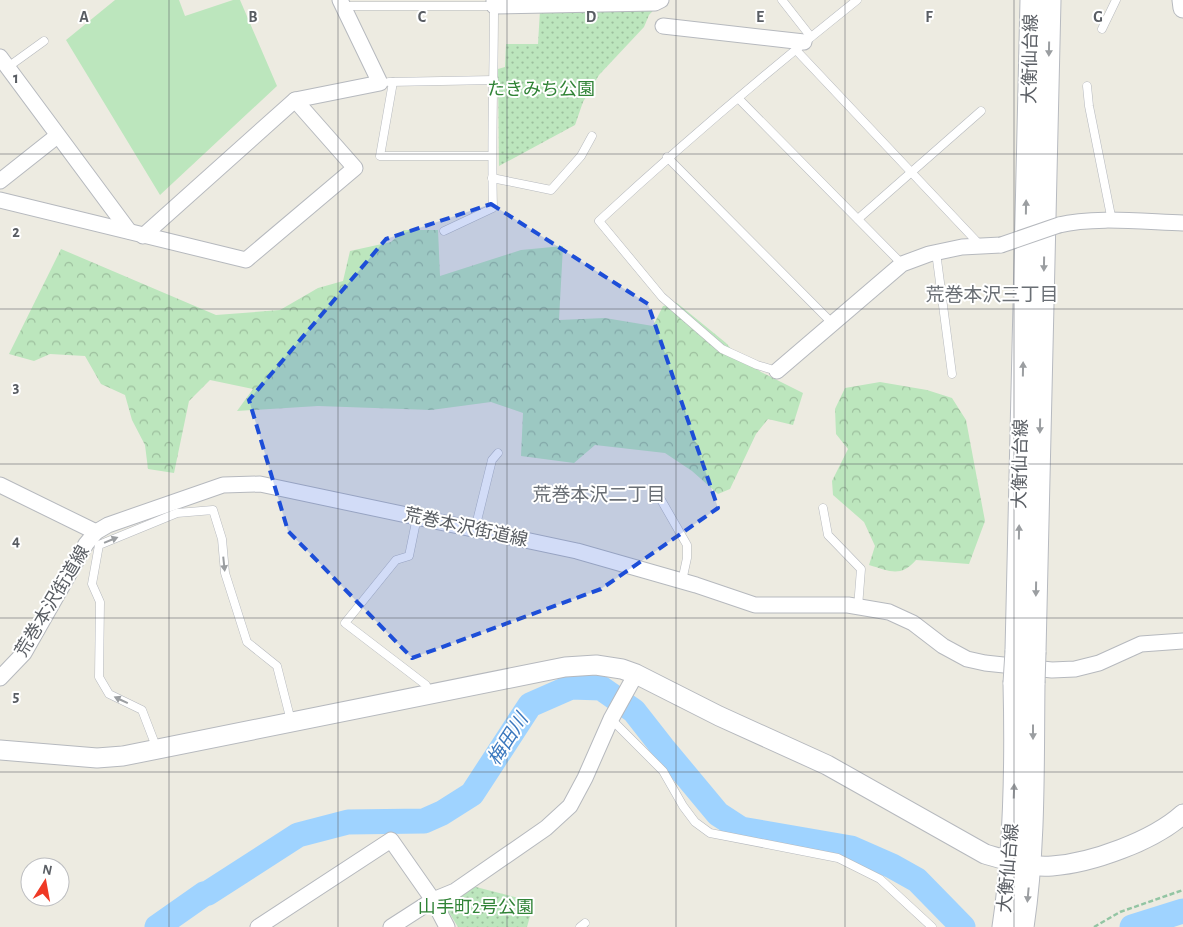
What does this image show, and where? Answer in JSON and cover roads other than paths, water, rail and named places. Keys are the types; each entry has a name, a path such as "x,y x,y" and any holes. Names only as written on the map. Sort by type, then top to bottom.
{"main road":[{"name":"大衡仙台線","path":"1025,651 1032,0"},
{"name":"大衡仙台線","path":"1023,927 1015,762 1024,683 1050,0"},
{"name":"大衡仙台線","path":"1003,927 1009,888 1020,864"}],"street":[{"path":"494,3 655,3 661,0"},
{"path":"1182,0 1183,8"},
{"path":"136,233 295,100 386,82 341,3"},
{"path":"662,26 804,43"},
{"path":"3,66 136,233"},
{"path":"0,200 246,260 355,168 295,100"},
{"path":"0,181 58,136"},
{"path":"777,370 902,264 936,252 980,245 1001,245 1069,222 1183,223"},
{"name":"荒巻本沢街道線","path":"0,678 24,652 73,565 96,532 108,525 223,485 260,484 577,551 682,581 755,605 858,607 888,612 913,623 943,646 967,660 1052,670 1075,669 1099,663 1141,644 1183,641"},
{"path":"0,485 96,532"},
{"path":"0,750 97,758 123,756 565,667 596,665 622,669 636,674 719,716 827,765 984,854 1020,864 1052,866 1091,859 1155,834 1183,814"},
{"path":"391,927 433,900 455,890 546,828 570,806 585,778 611,719 636,674"},
{"path":"258,927 391,840 433,900 447,927"}],"lane":[{"path":"782,0 804,43 912,173 980,245"},
{"path":"777,370 757,365 722,349 662,297 599,221 667,157 857,0"},
{"path":"1102,29 1116,0"},
{"path":"341,3 494,3 494,80 491,156 493,208 444,232"},
{"path":"3,66 44,41"},
{"path":"491,156 380,156 386,82 494,80"},
{"path":"1087,86 1089,106 1112,221"},
{"path":"738,98 902,264"},
{"path":"858,219 981,111"},
{"path":"492,178 551,190 581,156 592,136"},
{"path":"667,157 833,324"},
{"path":"936,252 952,374"},
{"path":"475,529 492,460 498,453"},
{"path":"660,498 687,545 687,558 682,581"},
{"path":"823,508 828,535 861,569 858,607"},
{"path":"157,750 142,710 109,694 99,677 100,602 92,584 99,545 177,514 213,510 222,539 225,573 240,624 247,642 277,666 291,721"},
{"path":"417,517 409,556 396,560 345,623 426,685 430,694"},
{"path":"611,719 662,771 695,822 710,833 838,858 880,879 932,927"}],"waterway":[{"name":"梅田川","path":"157,927 204,894 298,835 348,822 424,821 442,813 472,794 530,705 571,687 601,688 634,711 718,814 741,829 851,848 892,866 917,880 963,927"},
{"name":"梅田川","path":"1132,927 1183,911"}],"district":[{"name":"荒巻本沢三丁目","path":"992,294"},
{"name":"荒巻本沢二丁目","path":"599,494"}],"park label":[{"name":"たきみち公園","path":"541,89"},
{"name":"山手町2号公園","path":"476,907"}]}
